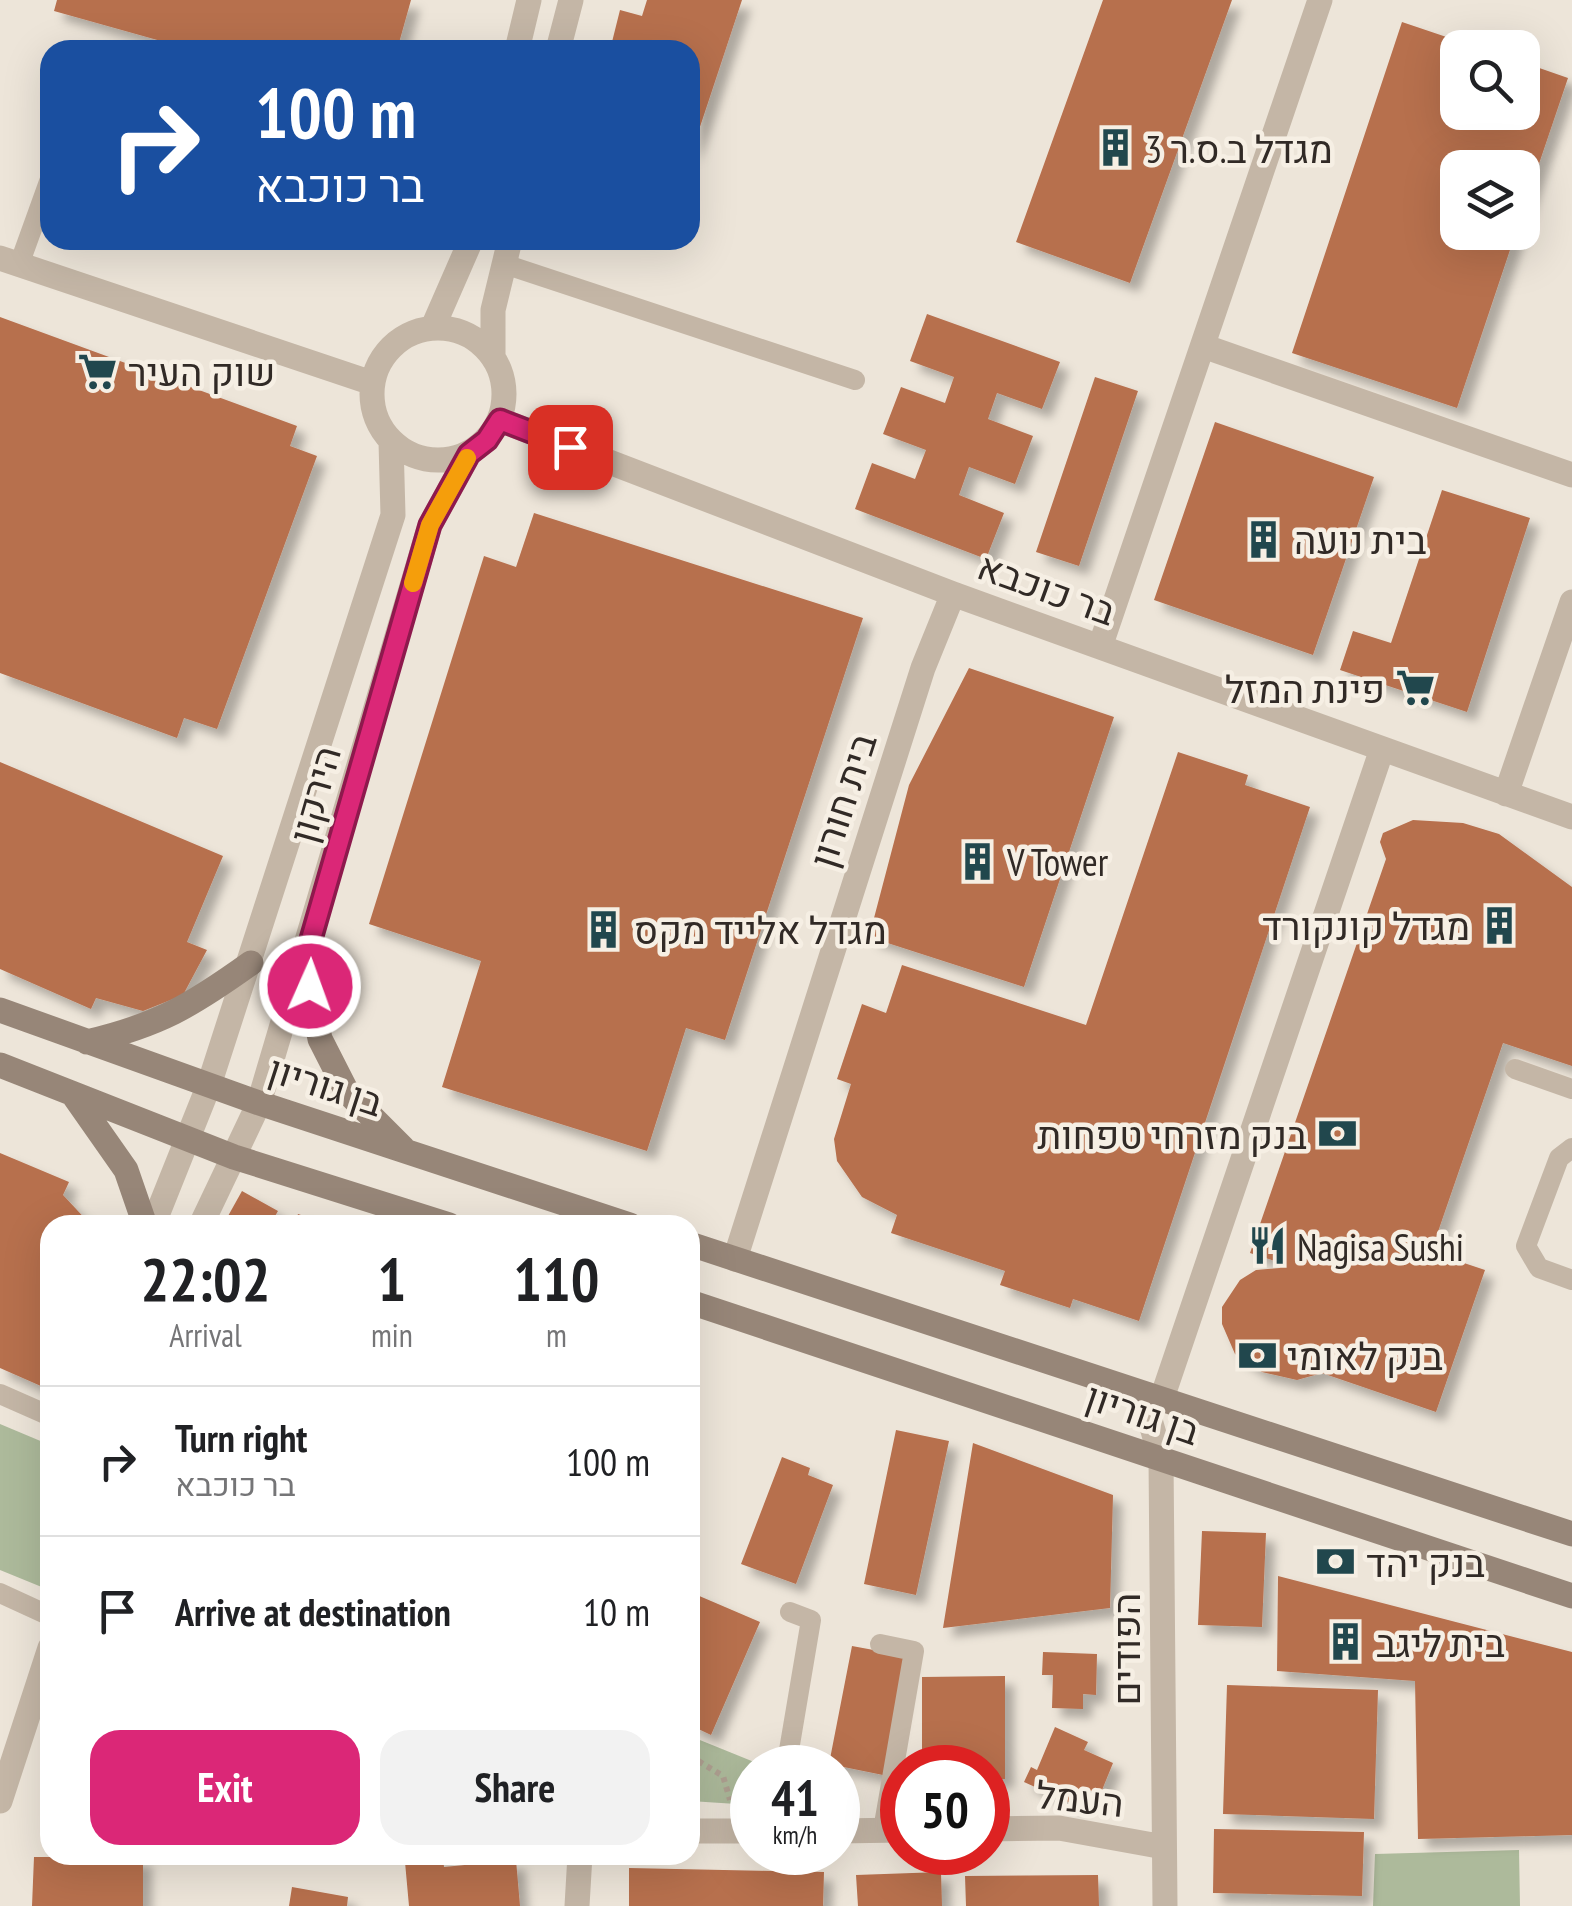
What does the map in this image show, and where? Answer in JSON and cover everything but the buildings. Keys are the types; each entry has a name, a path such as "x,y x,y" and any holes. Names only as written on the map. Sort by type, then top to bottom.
{"main road":[{"path":"305,960 320,1039 347,1092 407,1152"},
{"path":"87,1042 141,1029 188,1008 251,962"},
{"name":"בן גוריון","path":"0,1010 259,1104 599,1215"},
{"path":"0,1064 234,1157 417,1215"},
{"path":"72,1093 126,1170 142,1215"},
{"name":"בן גוריון","path":"700,1247 1572,1534"},
{"name":"בן גוריון","path":"700,1305 1572,1596"}],"street":[{"path":"519,40 529,0"},
{"path":"561,40 571,0"},
{"path":"1100,647 1320,0"},
{"path":"433,327 467,250"},
{"path":"494,356 466,334 433,327 394,345 380,363 372,384 372,405 391,442 428,460 469,454 487,440 500,420 506,398 494,356 493,310 507,252"},
{"path":"10,262 372,384"},
{"path":"1203,346 1572,476"},
{"name":"בר כוכבא","path":"500,420 953,594 1572,818"},
{"name":"הירקון","path":"157,1215 209,1085 251,962 393,514 391,442"},
{"name":"הירקון","path":"206,1215 259,1104 305,960 430,525 469,454"},
{"name":"בית חורון","path":"735,1259 922,668 953,594"},
{"path":"1506,794 1572,602"},
{"path":"1152,1398 1382,749"},
{"name":"הפודים","path":"1152,1398 1162,1460 1164,1906"},
{"path":"0,1801 40,1685"},
{"name":"העמל","path":"1010,1829 1059,1828 1164,1847"},
{"path":"700,1832 730,1831"},
{"path":"577,1906 579,1865"}],"lane":[{"path":"10,262 40,200"},
{"path":"507,252 855,380"},
{"path":"1515,1069 1572,1088"},
{"path":"1572,1148 1559,1158 1526,1246 1539,1268 1572,1280"},
{"path":"0,1394 40,1412"},
{"path":"0,1594 40,1612"},
{"path":"790,1612 811,1620 790,1745"},
{"path":"880,1644 914,1651 903,1745"}],"path":[{"path":"700,1762 723,1776 730,1793"}],"green space":[{"path":"0,1424 40,1441 40,1586 0,1570"},
{"path":"700,1740 730,1752 730,1804 700,1802"},
{"path":"1519,1850 1520,1906 1373,1906 1375,1854"}],"slow traffic":[{"path":"413,583 430,525 467,458"}],"place":[{"name":"מגדל ב.ס.ר 3","path":"1115,148"},
{"name":"שוק העיר","path":"98,371"},
{"name":"בית נועה","path":"1264,539"},
{"name":"פינת המזל","path":"1415,688"},
{"name":"V Tower","path":"977,861"},
{"name":"מגדל קונקורד","path":"1500,925"},
{"name":"מגדל אלייד מקס","path":"604,929"},
{"name":"בנק מזרחי טפחות","path":"1337,1134"},
{"name":"Nagisa Sushi","path":"1267,1246"},
{"name":"בנק לאומי","path":"1257,1355"},
{"name":"בנק יהד","path":"1336,1562"},
{"name":"בית ליגב","path":"1346,1642"}],"route":[{"path":"310,986 305,960 430,525 469,454 487,440 500,420 570,447"}]}
